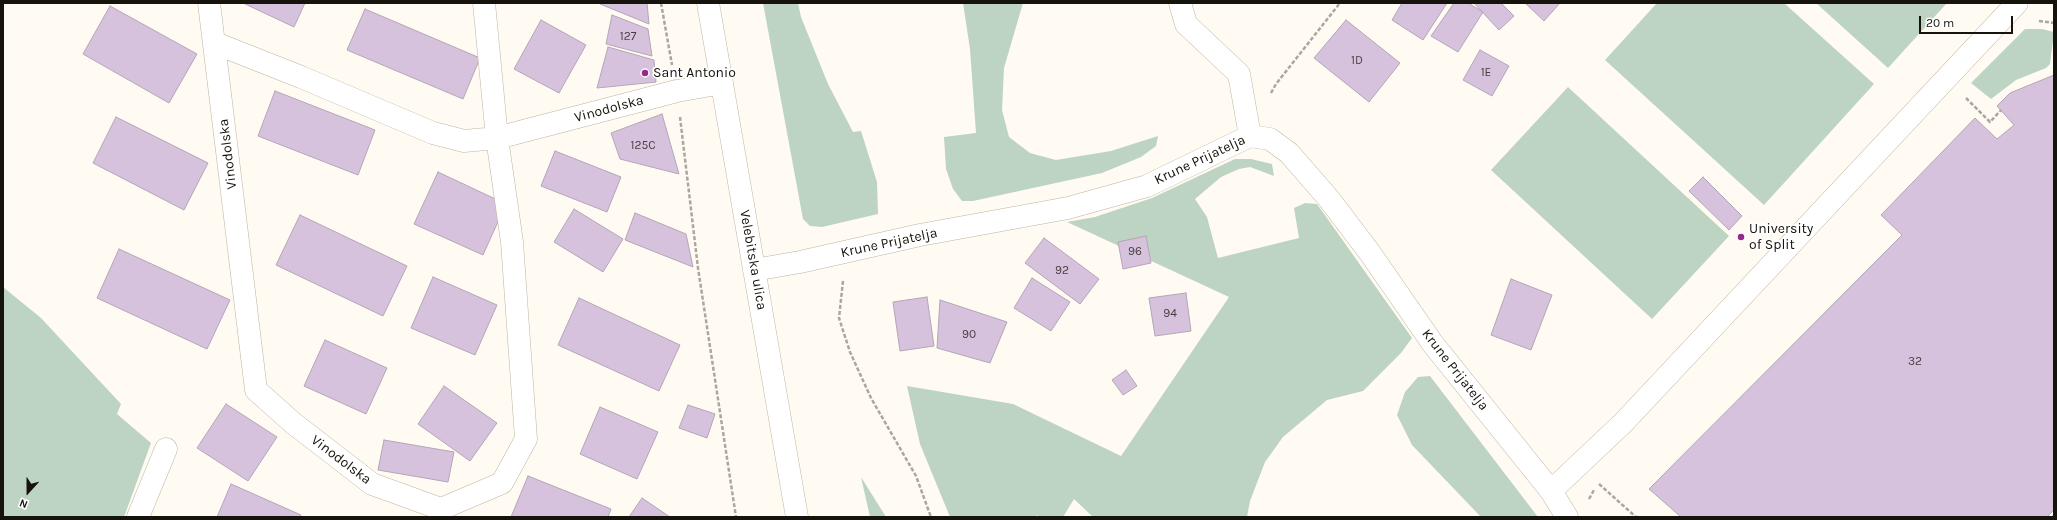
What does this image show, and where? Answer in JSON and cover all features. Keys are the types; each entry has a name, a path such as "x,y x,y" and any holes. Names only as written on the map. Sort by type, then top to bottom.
{"street":[{"name":"Vinodolska","path":"209,3 256,390 293,423 372,484 441,509 502,483 526,440 512,242 497,138 484,3"},
{"name":"Velebitska ulica","path":"708,3 797,517"},
{"path":"1180,3 1186,24 1239,74 1250,136"},
{"path":"1551,491 1622,423 2017,3"},
{"name":"Vinodolska","path":"214,43 301,76 433,133 464,141 497,138 677,91 722,83"},
{"name":"Krune Prijatelja","path":"754,270 800,262 920,235 1068,208 1147,186 1204,160 1250,136 1270,139 1289,153 1329,199 1370,253 1433,344 1551,491 1567,517"},
{"path":"138,517 166,449"}],"path":[{"path":"662,3 677,91 698,268 736,517"},
{"path":"1270,97 1276,84 1340,3"},
{"path":"1965,97 1990,122 2001,110"},
{"path":"843,280 839,318 850,352 871,398 916,476 931,517"},
{"path":"1599,484 1636,517"}],"green space":[{"path":"763,3 798,3 801,17 828,84 853,132 861,131 877,182 878,214 822,227 810,226 803,219"},
{"path":"963,3 1023,3 1004,68 1002,110 1009,137 1030,153 1056,160 1111,151 1158,136 1156,146 1141,157 1102,173 973,201 962,201 953,189 946,169 944,137 976,133 970,49"},
{"path":"1657,3 1784,3 1874,84 1764,205 1605,60"},
{"path":"1816,3 1947,3 1888,68"},
{"path":"2025,29 2042,29 2054,32 2050,64 2046,68 2016,80 1991,99 1971,83"},
{"path":"1568,87 1729,236 1652,319 1491,170"},
{"path":"1235,159 1251,159 1272,164 1274,176 1250,167 1239,169 1221,177 1195,199 1207,217 1218,258 1299,238 1294,208 1305,203 1317,204 1412,338 1401,353 1363,391 1327,400 1283,437 1265,462 1250,501 1247,517 1093,517 1074,499 1063,517 1039,517 1037,515 1036,517 950,517 920,444 907,386 1013,404 1121,456 1229,297 1067,222 1095,217 1152,198"},
{"path":"3,287 41,318 121,404 117,414 151,443 124,517 3,517"},
{"path":"1430,376 1538,517 1481,517 1412,445 1397,415 1405,392 1418,377"},
{"path":"861,477 886,517 870,517"}],"building":[{"path":"243,3 305,3 294,27"},
{"path":"647,3 649,24 600,4"},
{"path":"1402,3 1447,3 1423,40 1392,20"},
{"path":"1454,3 1468,3 1483,12 1458,52 1431,36"},
{"path":"1474,3 1501,3 1514,16 1499,30"},
{"path":"1525,3 1560,3 1544,21"},
{"path":"110,6 197,54 169,103 83,54"},
{"path":"365,9 480,58 463,99 347,50"},
{"path":"612,15 648,29 652,56 606,44"},
{"path":"541,20 586,45 559,93 514,69"},
{"path":"1346,20 1400,63 1369,102 1314,58"},
{"path":"608,47 654,60 656,82 597,88"},
{"path":"1480,50 1509,66 1492,96 1463,80"},
{"path":"2054,75 2054,510 2047,517 1681,517 1649,489 1902,235 1881,215 1975,118 1997,139 2014,125 1997,106 2010,93"},
{"path":"275,91 375,130 358,175 258,136"},
{"path":"662,114 679,174 620,159 611,133"},
{"path":"116,117 208,163 184,210 93,163"},
{"path":"555,151 621,177 607,212 541,186"},
{"path":"438,172 506,204 483,255 414,224"},
{"path":"1703,177 1742,216 1729,230 1689,191"},
{"path":"574,209 623,239 603,272 554,242"},
{"path":"635,213 686,234 693,267 625,240"},
{"path":"300,215 407,266 383,316 276,265"},
{"path":"1146,236 1151,263 1123,269 1118,242"},
{"path":"1044,238 1099,279 1080,304 1025,263"},
{"path":"119,249 230,300 207,349 97,298"},
{"path":"433,277 497,305 475,355 411,328"},
{"path":"1032,278 1070,302 1051,331 1014,308"},
{"path":"1511,279 1552,295 1531,350 1491,335"},
{"path":"1186,293 1191,331 1155,336 1149,298"},
{"path":"927,297 934,346 900,351 893,302"},
{"path":"579,298 680,345 659,391 558,345"},
{"path":"940,300 1007,322 990,363 937,348"},
{"path":"325,340 387,368 366,414 304,386"},
{"path":"1126,370 1137,386 1123,395 1112,380"},
{"path":"444,386 497,423 470,461 418,424"},
{"path":"226,404 277,437 248,481 197,448"},
{"path":"688,405 715,414 707,438 679,428"},
{"path":"600,407 658,432 637,479 580,454"},
{"path":"384,440 454,452 448,482 378,470"},
{"path":"528,476 611,509 608,517 511,517"},
{"path":"231,484 301,515 300,517 217,517"},
{"path":"642,498 670,517 629,517"}],"place":[{"name":"Sant Antonio","path":"645,73"},
{"name":"University of Split","path":"1741,237"}]}
